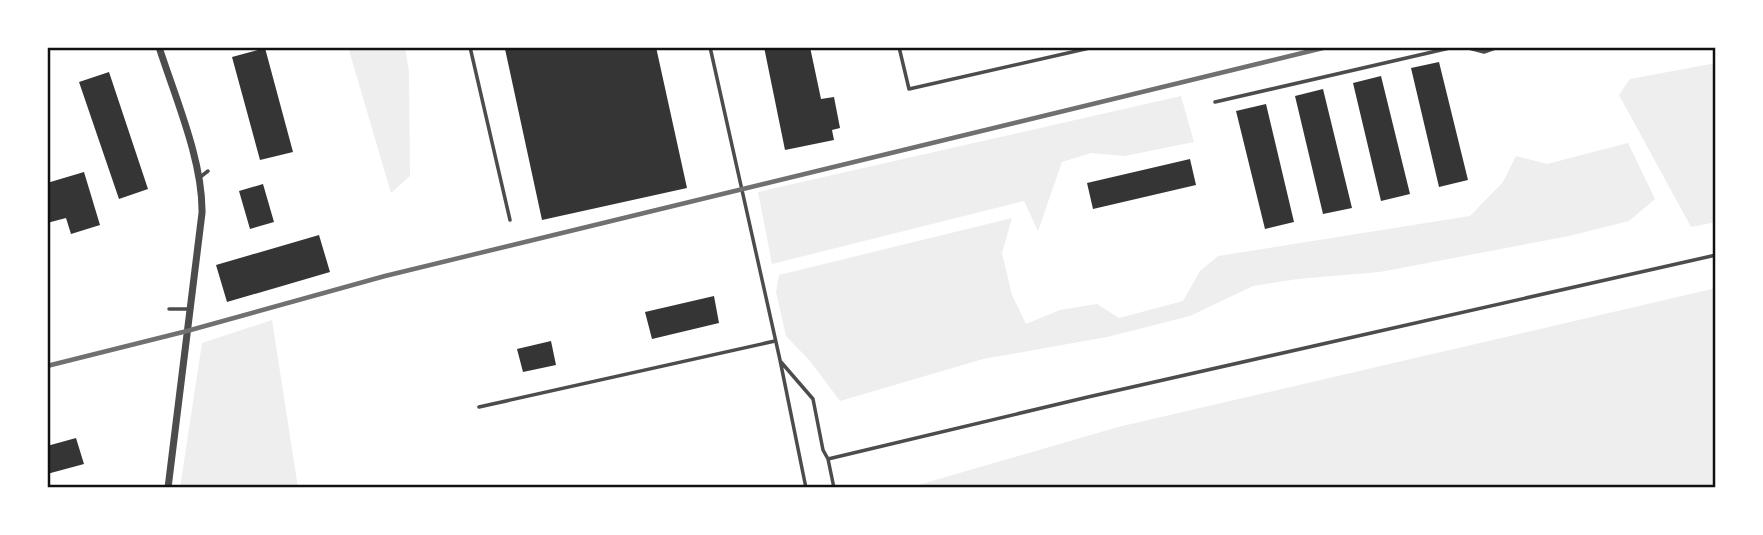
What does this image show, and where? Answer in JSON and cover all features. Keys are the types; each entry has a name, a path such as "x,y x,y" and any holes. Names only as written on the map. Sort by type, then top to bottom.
{"street":[{"path":"159,47 202,192 202,213 168,488"}],"lane":[{"path":"470,47 510,220"},
{"path":"710,47 806,488"},
{"path":"899,47 909,89 1094,47"},
{"path":"1215,102 1454,47"},
{"path":"1465,47 1484,52 1498,47"},
{"path":"199,178 208,171"},
{"path":"828,459 1716,255"},
{"path":"169,309 190,309"},
{"path":"479,407 775,341"},
{"path":"780,360 813,399 834,488"}],"shaded area":[{"path":"348,47 405,47 409,72 410,176 391,193"},
{"path":"1716,63 1716,222 1691,227 1619,95 1630,79"},
{"path":"1181,96 1194,142 1125,156 1091,153 1062,162 1038,231 1024,201 772,264 758,192"},
{"path":"1628,143 1655,199 1629,221 1569,236 1380,272 1253,286 1190,316 1107,337 983,359 840,401 810,361 786,336 776,292 779,275 1012,218 1002,253 1012,295 1026,324 1060,310 1097,304 1119,318 1183,301 1200,271 1218,256 1470,216 1503,182 1516,156 1547,164"},
{"path":"1716,288 1716,488 908,488 1118,427"},
{"path":"272,320 298,488 180,488 202,343"}],"building":[{"path":"656,47 687,188 542,220 505,49"},
{"path":"764,47 810,47 821,99 834,97 840,128 832,130 834,140 785,150"},
{"path":"265,48 293,152 260,160 232,57"},
{"path":"1439,62 1468,180 1439,187 1411,68"},
{"path":"109,72 148,189 119,199 79,82"},
{"path":"1381,76 1410,194 1381,201 1353,83"},
{"path":"1323,89 1352,208 1323,214 1295,96"},
{"path":"1266,104 1294,222 1265,229 1236,111"},
{"path":"1190,159 1196,185 1093,209 1087,183"},
{"path":"84,172 100,225 71,234 66,218 47,223 47,183"},
{"path":"263,184 274,222 250,229 239,191"},
{"path":"319,235 330,272 227,302 216,265"},
{"path":"714,296 719,323 652,339 645,312"},
{"path":"551,341 556,365 523,372 517,349"},
{"path":"76,438 84,464 47,474 47,446"}],"railway":[{"path":"47,366 187,331 385,276 1327,47"}]}
